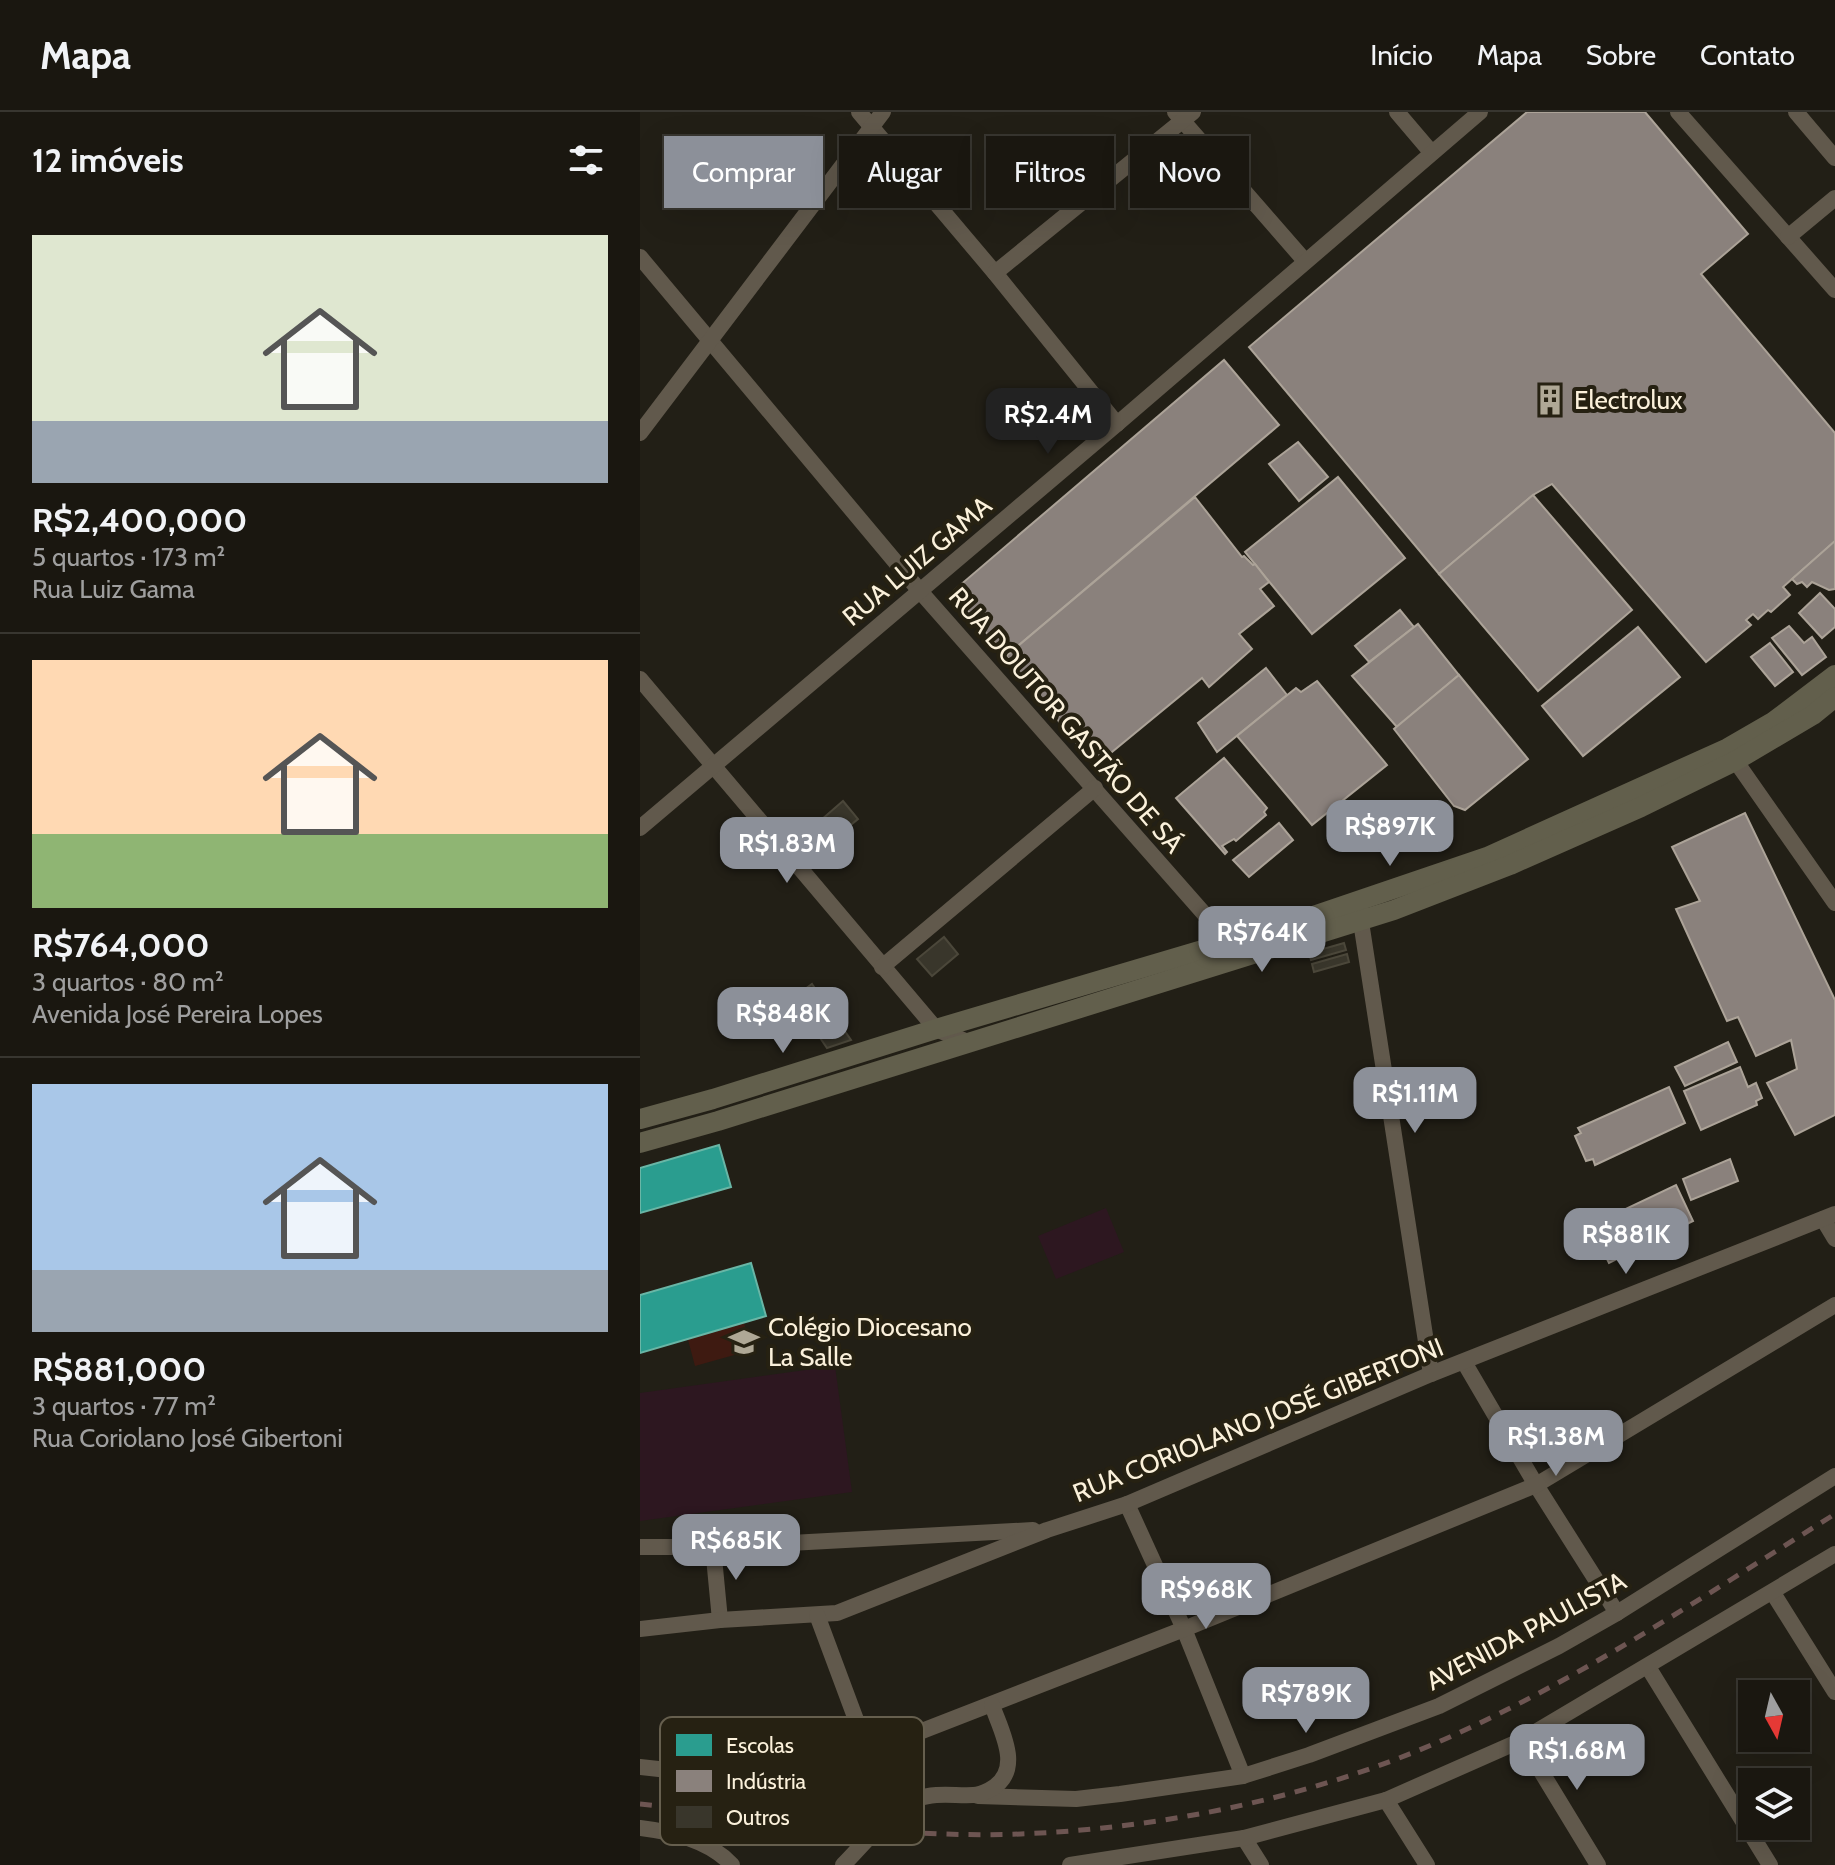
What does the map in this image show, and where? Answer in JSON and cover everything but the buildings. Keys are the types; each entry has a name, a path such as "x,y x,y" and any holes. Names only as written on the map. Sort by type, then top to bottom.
{"main road":[{"path":"1731,755 1835,675"},
{"path":"640,1119 936,1029 1231,951 1360,912 1731,755 1813,715 1835,697"},
{"path":"640,1143 970,1043 1231,951"},
{"path":"713,1099 718,1121"}],"street":[{"path":"859,112 1117,424"},
{"path":"640,433 883,112"},
{"path":"1397,112 1431,152"},
{"name":"RUA LUIZ GAMA","path":"640,828 1480,112"},
{"path":"1678,112 1835,290"},
{"path":"1796,112 1835,158"},
{"path":"995,273 1183,115 1305,261"},
{"path":"1788,237 1835,198"},
{"name":"RUA DOUTOR GASTÃO DE SÁ","path":"640,257 919,590 1095,788 1231,951"},
{"path":"640,679 936,1029 970,1043"},
{"path":"1731,755 1835,903"},
{"path":"882,967 1095,788"},
{"path":"1360,912 1431,1374"},
{"path":"1829,1217 1835,1239"},
{"name":"RUA CORIOLANO JOSÉ GIBERTONI","path":"640,1629 720,1620 837,1613 1047,1530 1127,1504 1431,1374 1829,1217"},
{"path":"924,1731 1184,1629 1536,1485 1835,1305"},
{"path":"1464,1362 1536,1485 1617,1613"},
{"name":"AVENIDA PAULISTA","path":"924,1798 936,1795 1076,1799 1243,1776 1309,1755 1439,1706 1501,1676 1617,1613 1835,1476"},
{"path":"1127,1504 1184,1629 1243,1776"},
{"path":"640,1547 713,1547 1047,1530"},
{"path":"713,1547 720,1620"},
{"path":"1070,1865 1244,1838 1386,1800 1522,1740 1835,1554"},
{"path":"1773,1593 1835,1692"},
{"path":"817,1615 855,1717"},
{"path":"1648,1667 1770,1865"},
{"path":"978,1796 996,1786 1008,1767 1009,1752 992,1705"},
{"path":"1522,1740 1598,1865"},
{"path":"640,1767 660,1769"},
{"path":"1386,1800 1427,1865"},
{"path":"640,1828 660,1831"},
{"path":"1244,1838 1261,1865"},
{"path":"707,1845 732,1865"},
{"name":"AVENIDA PAULISTA","path":"843,1865 863,1845"}],"shaded area":[{"path":"1106,1208 1124,1252 1056,1279 1038,1236"},
{"path":"743,1320 752,1350 695,1366 687,1336"},
{"path":"835,1366 852,1492 640,1521 640,1393"}],"railway":[{"path":"924,1833 974,1835 1075,1831 1183,1817 1289,1794 1393,1760 1494,1716 1594,1663 1835,1514"},
{"path":"640,1804 660,1806"}],"place":[{"name":"Electrolux","path":"1550,400"},
{"name":"Colégio Diocesano La Salle","path":"744,1342"}]}
